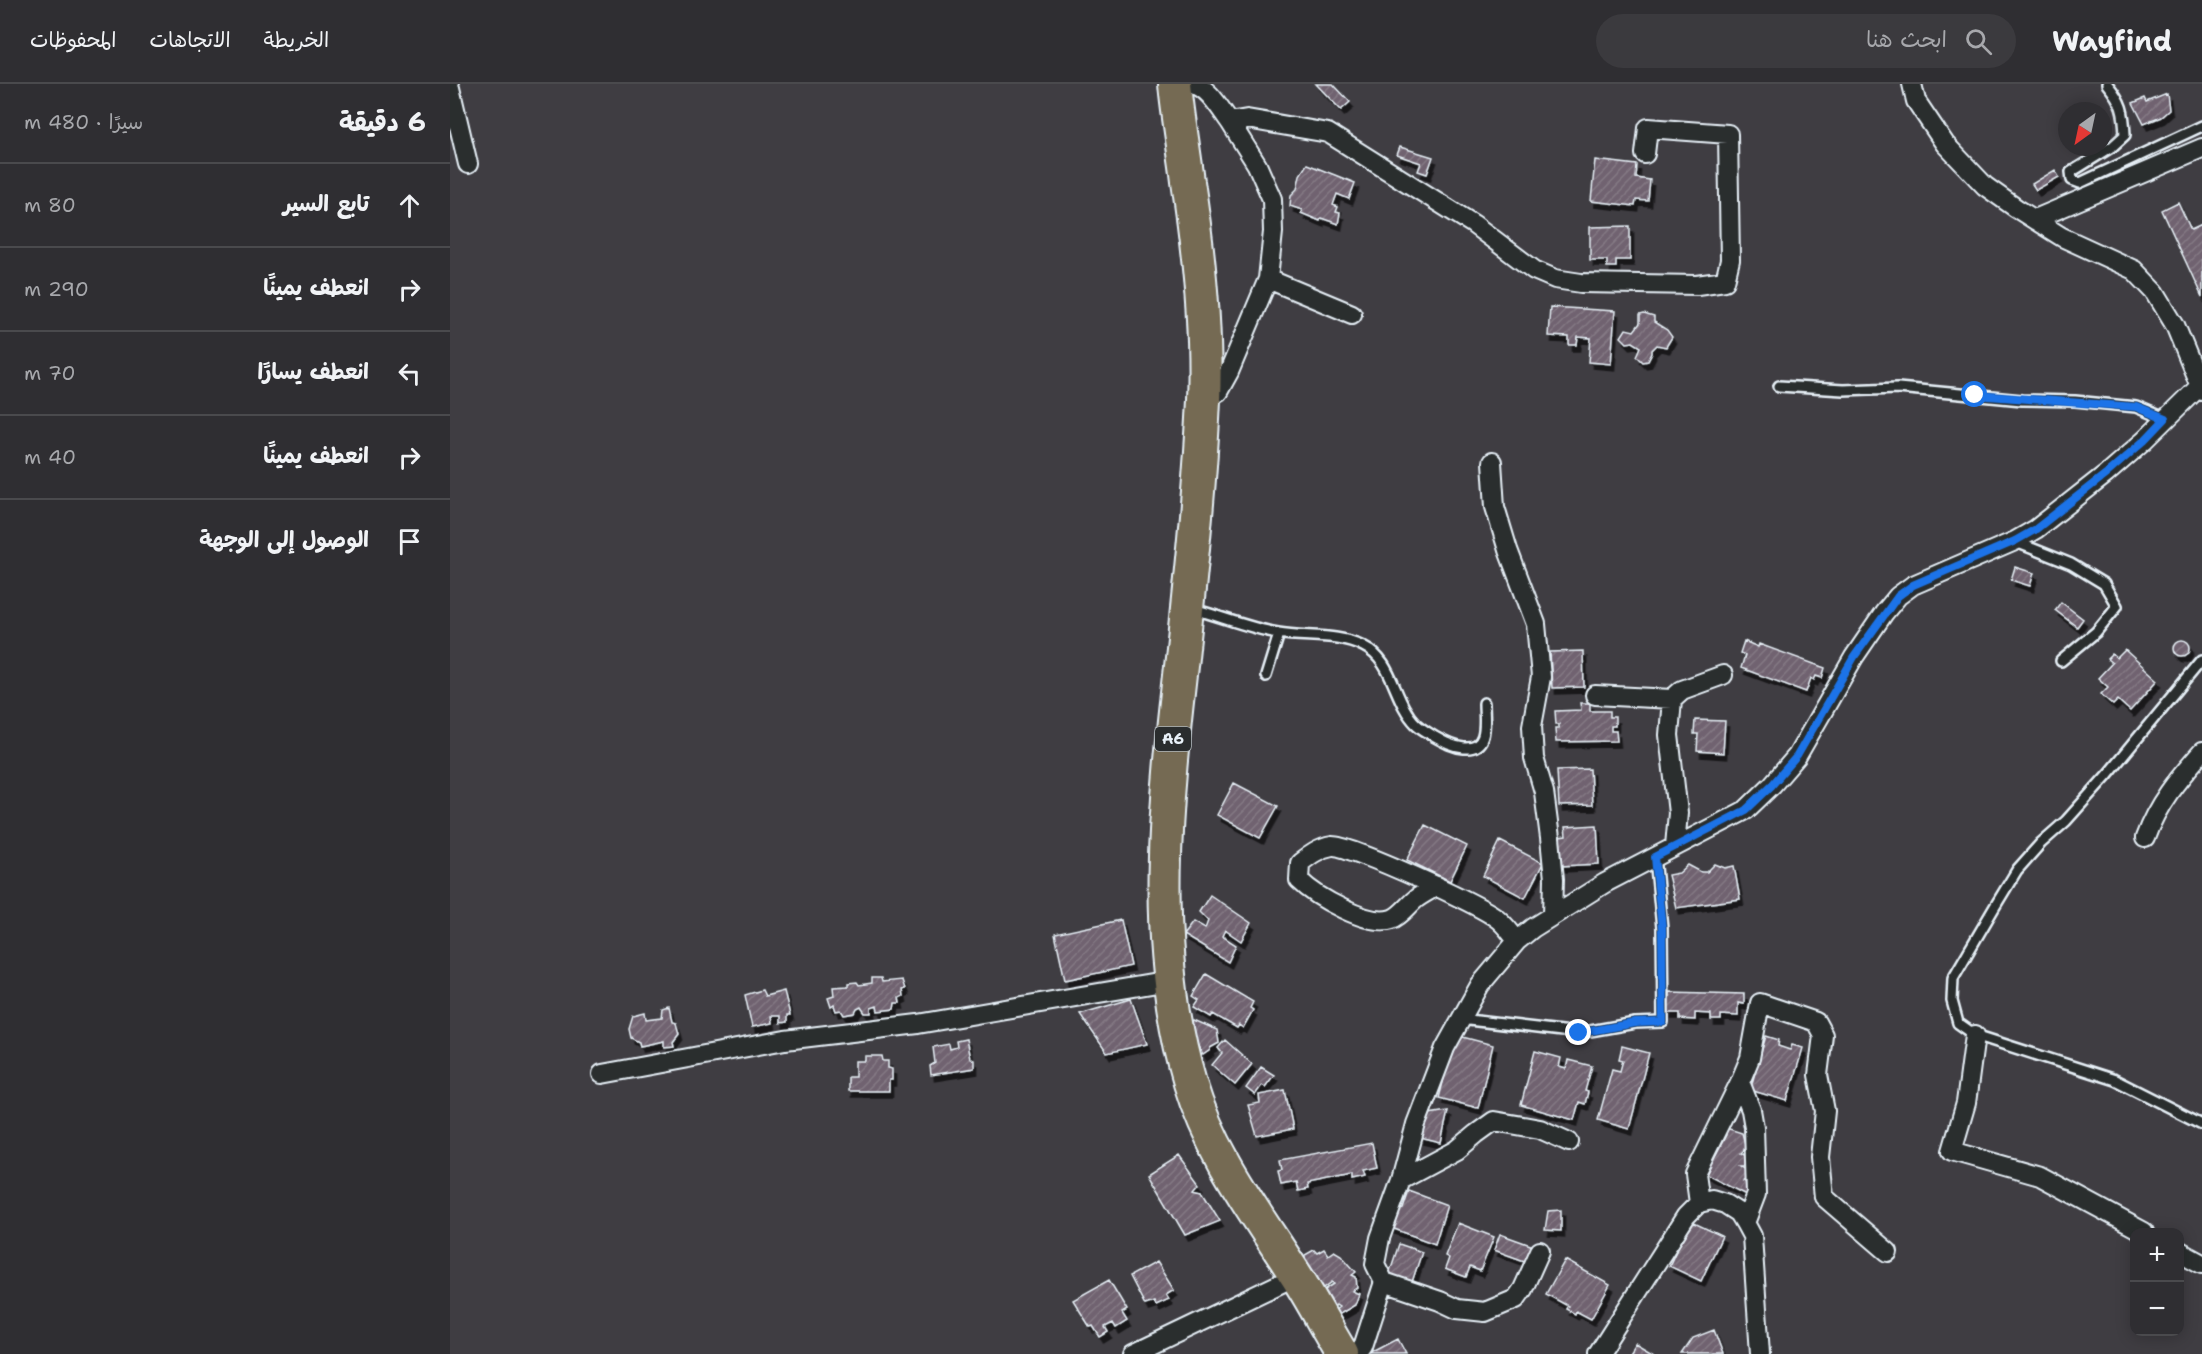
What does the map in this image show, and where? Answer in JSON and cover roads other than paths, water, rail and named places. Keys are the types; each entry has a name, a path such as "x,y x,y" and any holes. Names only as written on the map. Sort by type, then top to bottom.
{"highway":[{"name":"A6","path":"1174,84 1198,257 1204,398 1166,830 1165,918 1169,981 1191,1084 1216,1147 1241,1192 1296,1276 1342,1354"}],"street":[{"path":"1192,84 1198,85 1213,100 1230,122 1257,165 1272,199 1273,232 1268,279 1229,372 1218,392 1204,398"},
{"path":"1358,1354 1363,1347 1384,1282 1375,1264 1380,1238 1401,1180 1416,1124 1445,1048 1480,985 1517,941 1553,915 1605,883 1746,810 1797,756 1854,657 1898,596 1913,585 2015,541 2036,529 2106,474 2201,387 2175,325 2155,292 2134,270 2062,237 1985,186 1945,144 1916,100 1912,84"},
{"path":"450,88 468,164"},
{"path":"1230,122 1247,119 1328,133 1473,224 1534,270 1555,279 1581,283 1697,285 1725,281 1730,260 1728,134 1648,128 1645,154"},
{"path":"2035,219 2202,148"},
{"path":"1268,279 1352,314"},
{"path":"1492,462 1495,507 1508,550 1536,624 1541,677 1532,726 1534,758 1544,792 1550,838 1554,879 1553,915"},
{"path":"1675,846 1678,813 1669,735 1672,699 1682,690 1723,675"},
{"path":"1594,695 1672,699"},
{"path":"2145,838 2152,817 2172,785 2202,752"},
{"path":"1437,886 1416,899 1394,919 1379,921 1365,918 1310,890 1299,880 1300,863 1314,852 1334,846 1359,852 1437,886 1499,919 1517,941"},
{"path":"602,1074 785,1040 918,1024 1169,981"},
{"path":"1699,1203 1695,1174 1750,1058 1760,1003 1816,1023 1823,1035 1818,1075 1825,1111 1820,1156 1824,1197 1888,1252"},
{"path":"1975,1035 1966,1103 1952,1151 2040,1176 2135,1228"},
{"path":"1740,1082 1751,1110 1754,1127 1756,1194 1745,1223"},
{"path":"1401,1180 1457,1150 1494,1121 1540,1129 1569,1142"},
{"path":"1598,1354 1686,1216 1699,1203 1712,1200 1725,1204 1738,1213 1752,1236 1760,1354"},
{"path":"1384,1282 1457,1309 1485,1312 1516,1299 1540,1251"},
{"path":"2184,1254 2202,1264"},
{"path":"1133,1354 1158,1348 1296,1276"}],"lane":[{"path":"2107,84 2118,97 2124,113 2125,135 2071,172 2072,180 2080,183 2202,126"},
{"path":"1779,386 1843,390 1898,388 2085,402 2136,407 2165,419"},
{"path":"2015,541 2071,564 2104,584 2117,606 2096,632 2061,661"},
{"path":"1187,608 1280,634 1346,640 1371,650 1380,659 1416,724 1442,742 1458,748 1479,745 1484,737 1484,703"},
{"path":"1266,676 1280,634"},
{"path":"2202,660 2094,790 2017,870 1953,978 1952,1001 1958,1023 1975,1035 2115,1080 2202,1124"},
{"path":"1460,1019 1579,1033 1635,1023 1663,1022 1662,928 1655,857"}]}
